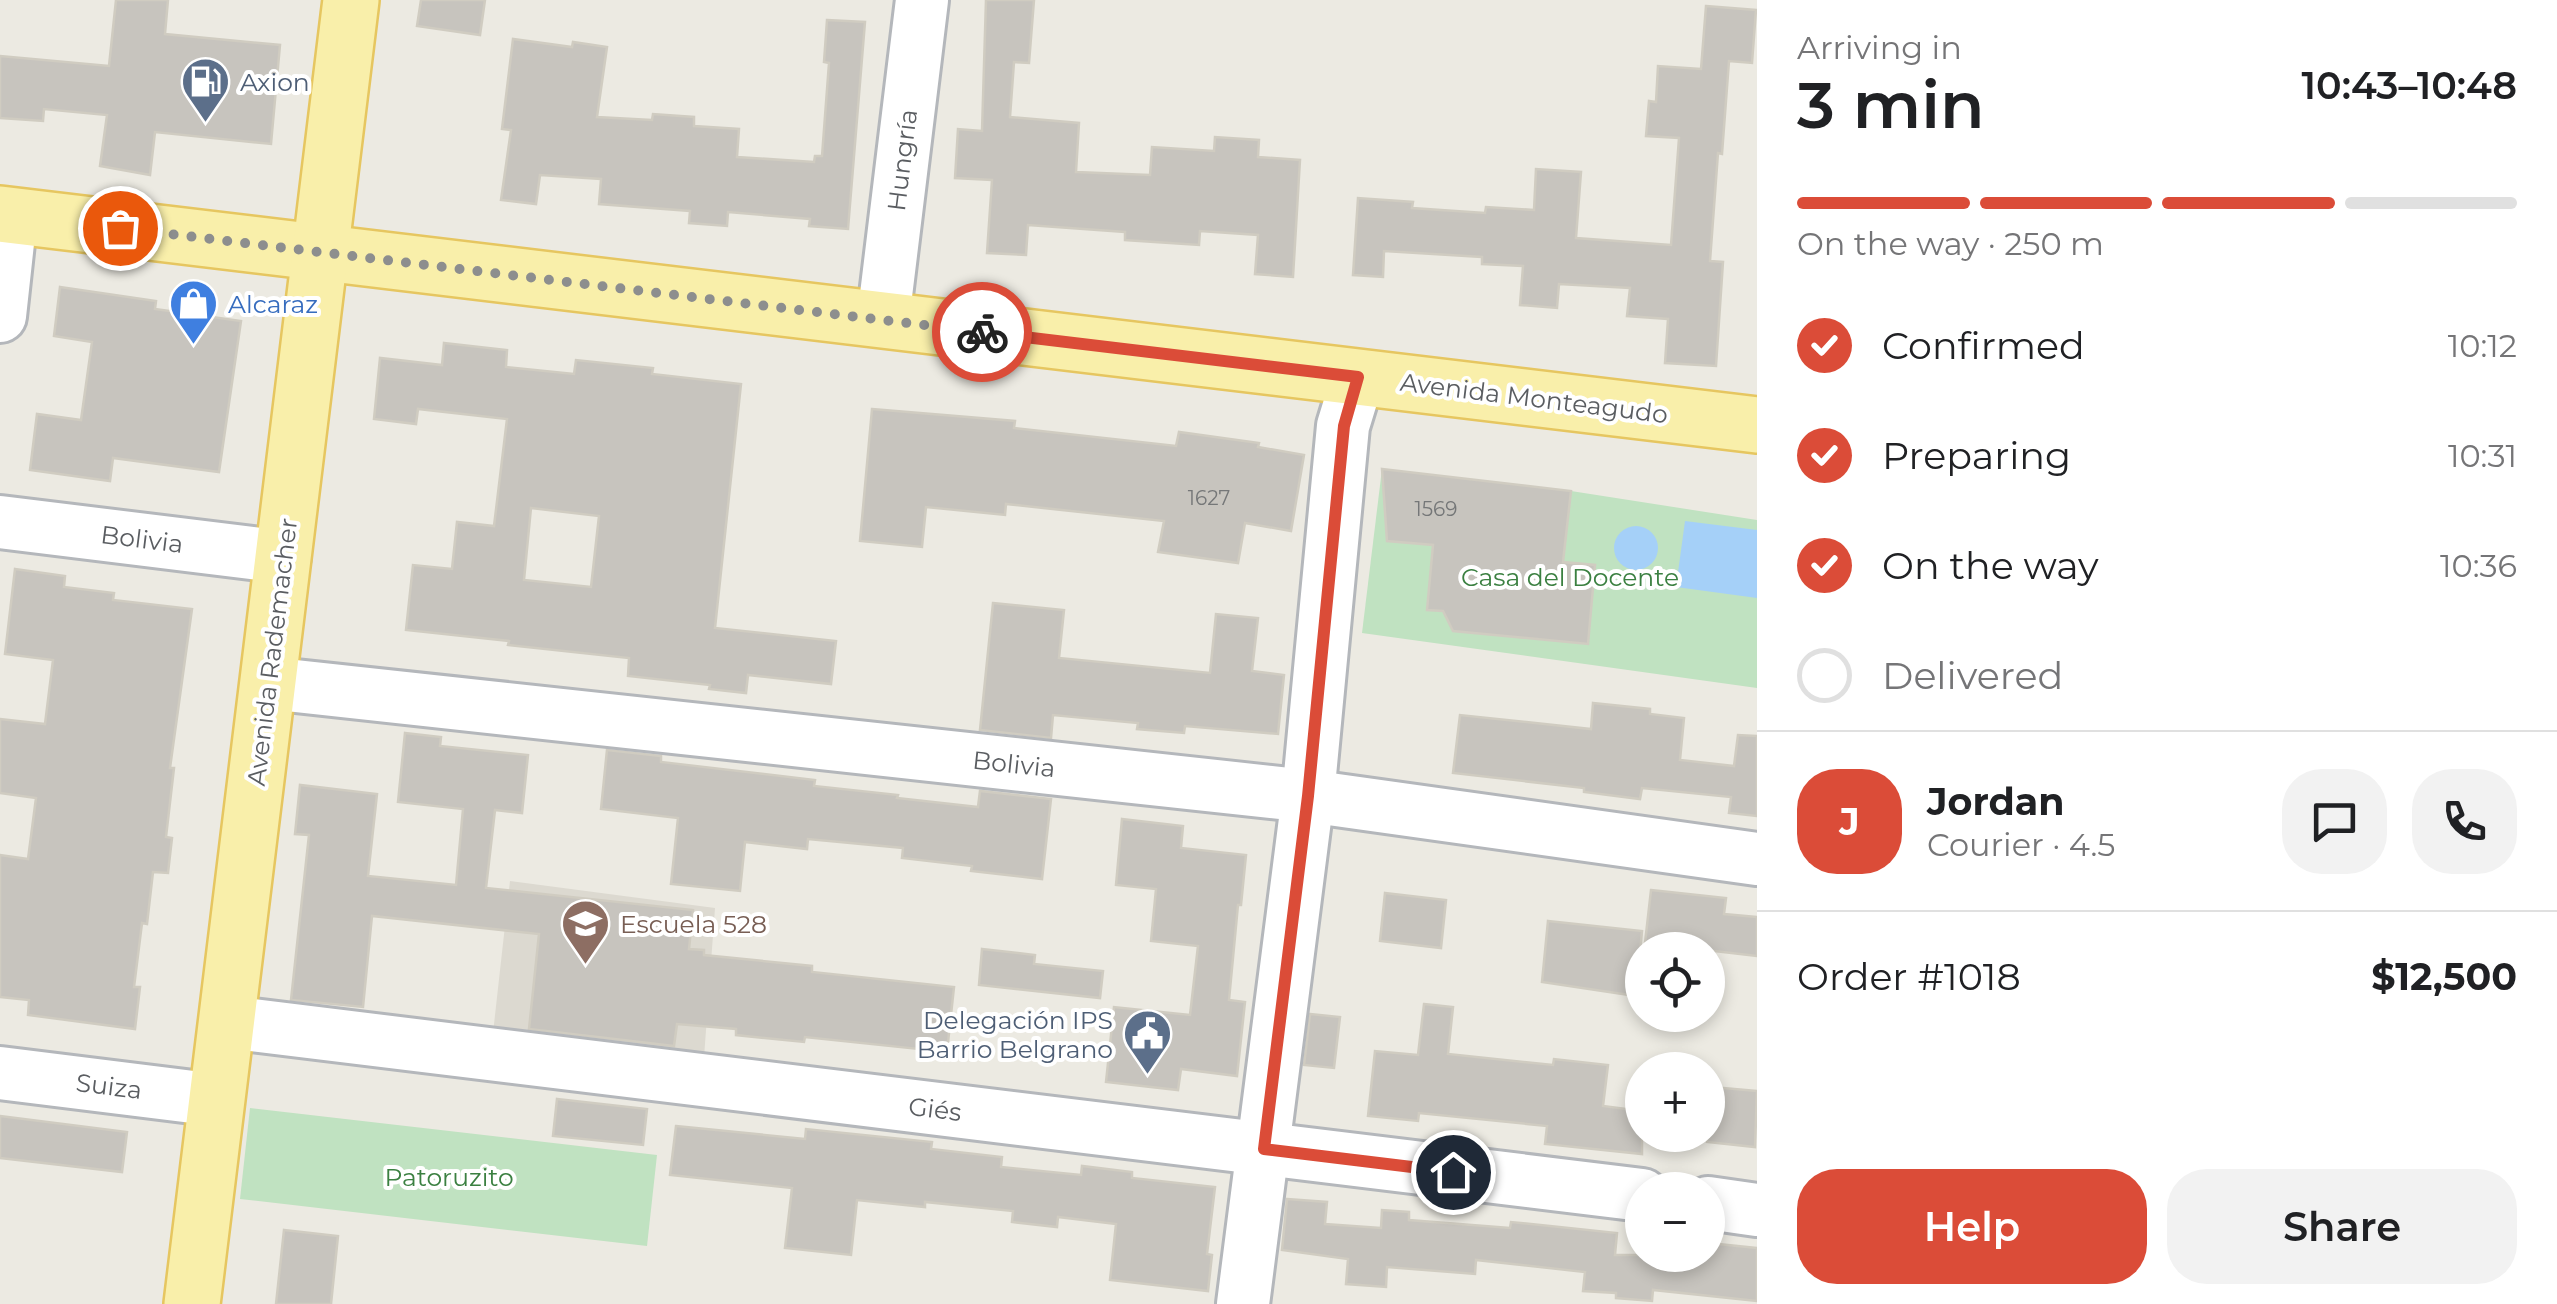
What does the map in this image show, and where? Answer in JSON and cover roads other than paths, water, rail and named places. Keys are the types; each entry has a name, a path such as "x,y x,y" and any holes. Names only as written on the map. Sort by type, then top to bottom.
{"main road":[{"name":"Avenida Rademacher","path":"192,1304 351,0"},
{"name":"Avenida Monteagudo","path":"5,214 1757,424"}],"street":[{"name":"Hungría","path":"882,320 922,0"},
{"path":"0,316 5,214"},
{"path":"1243,1304 1308,796 1344,426 1358,377"},
{"name":"Bolivia","path":"0,522 284,557"},
{"name":"Bolivia","path":"268,683 1308,796 1757,858"},
{"name":"Giés","path":"227,1022 1625,1194"},
{"name":"Suiza","path":"0,1073 217,1100"},
{"path":"1725,1206 1757,1210"}],"water":[{"path":"1685,521 1757,530 1757,598 1676,587"},
{"path":"1636,526 1652,532 1658,548 1652,564 1636,570 1620,564 1614,548 1620,532"}],"place":[{"name":"Axion","path":"205,124"},
{"name":"Alcaraz","path":"193,346"},
{"name":"Escuela 528","path":"585,966"},
{"name":"Delegación IPS Barrio Belgrano","path":"1148,1076"}],"park label":[{"name":"Casa del Docente","path":"1570,577"},
{"name":"Patoruzito","path":"449,1177"}]}
